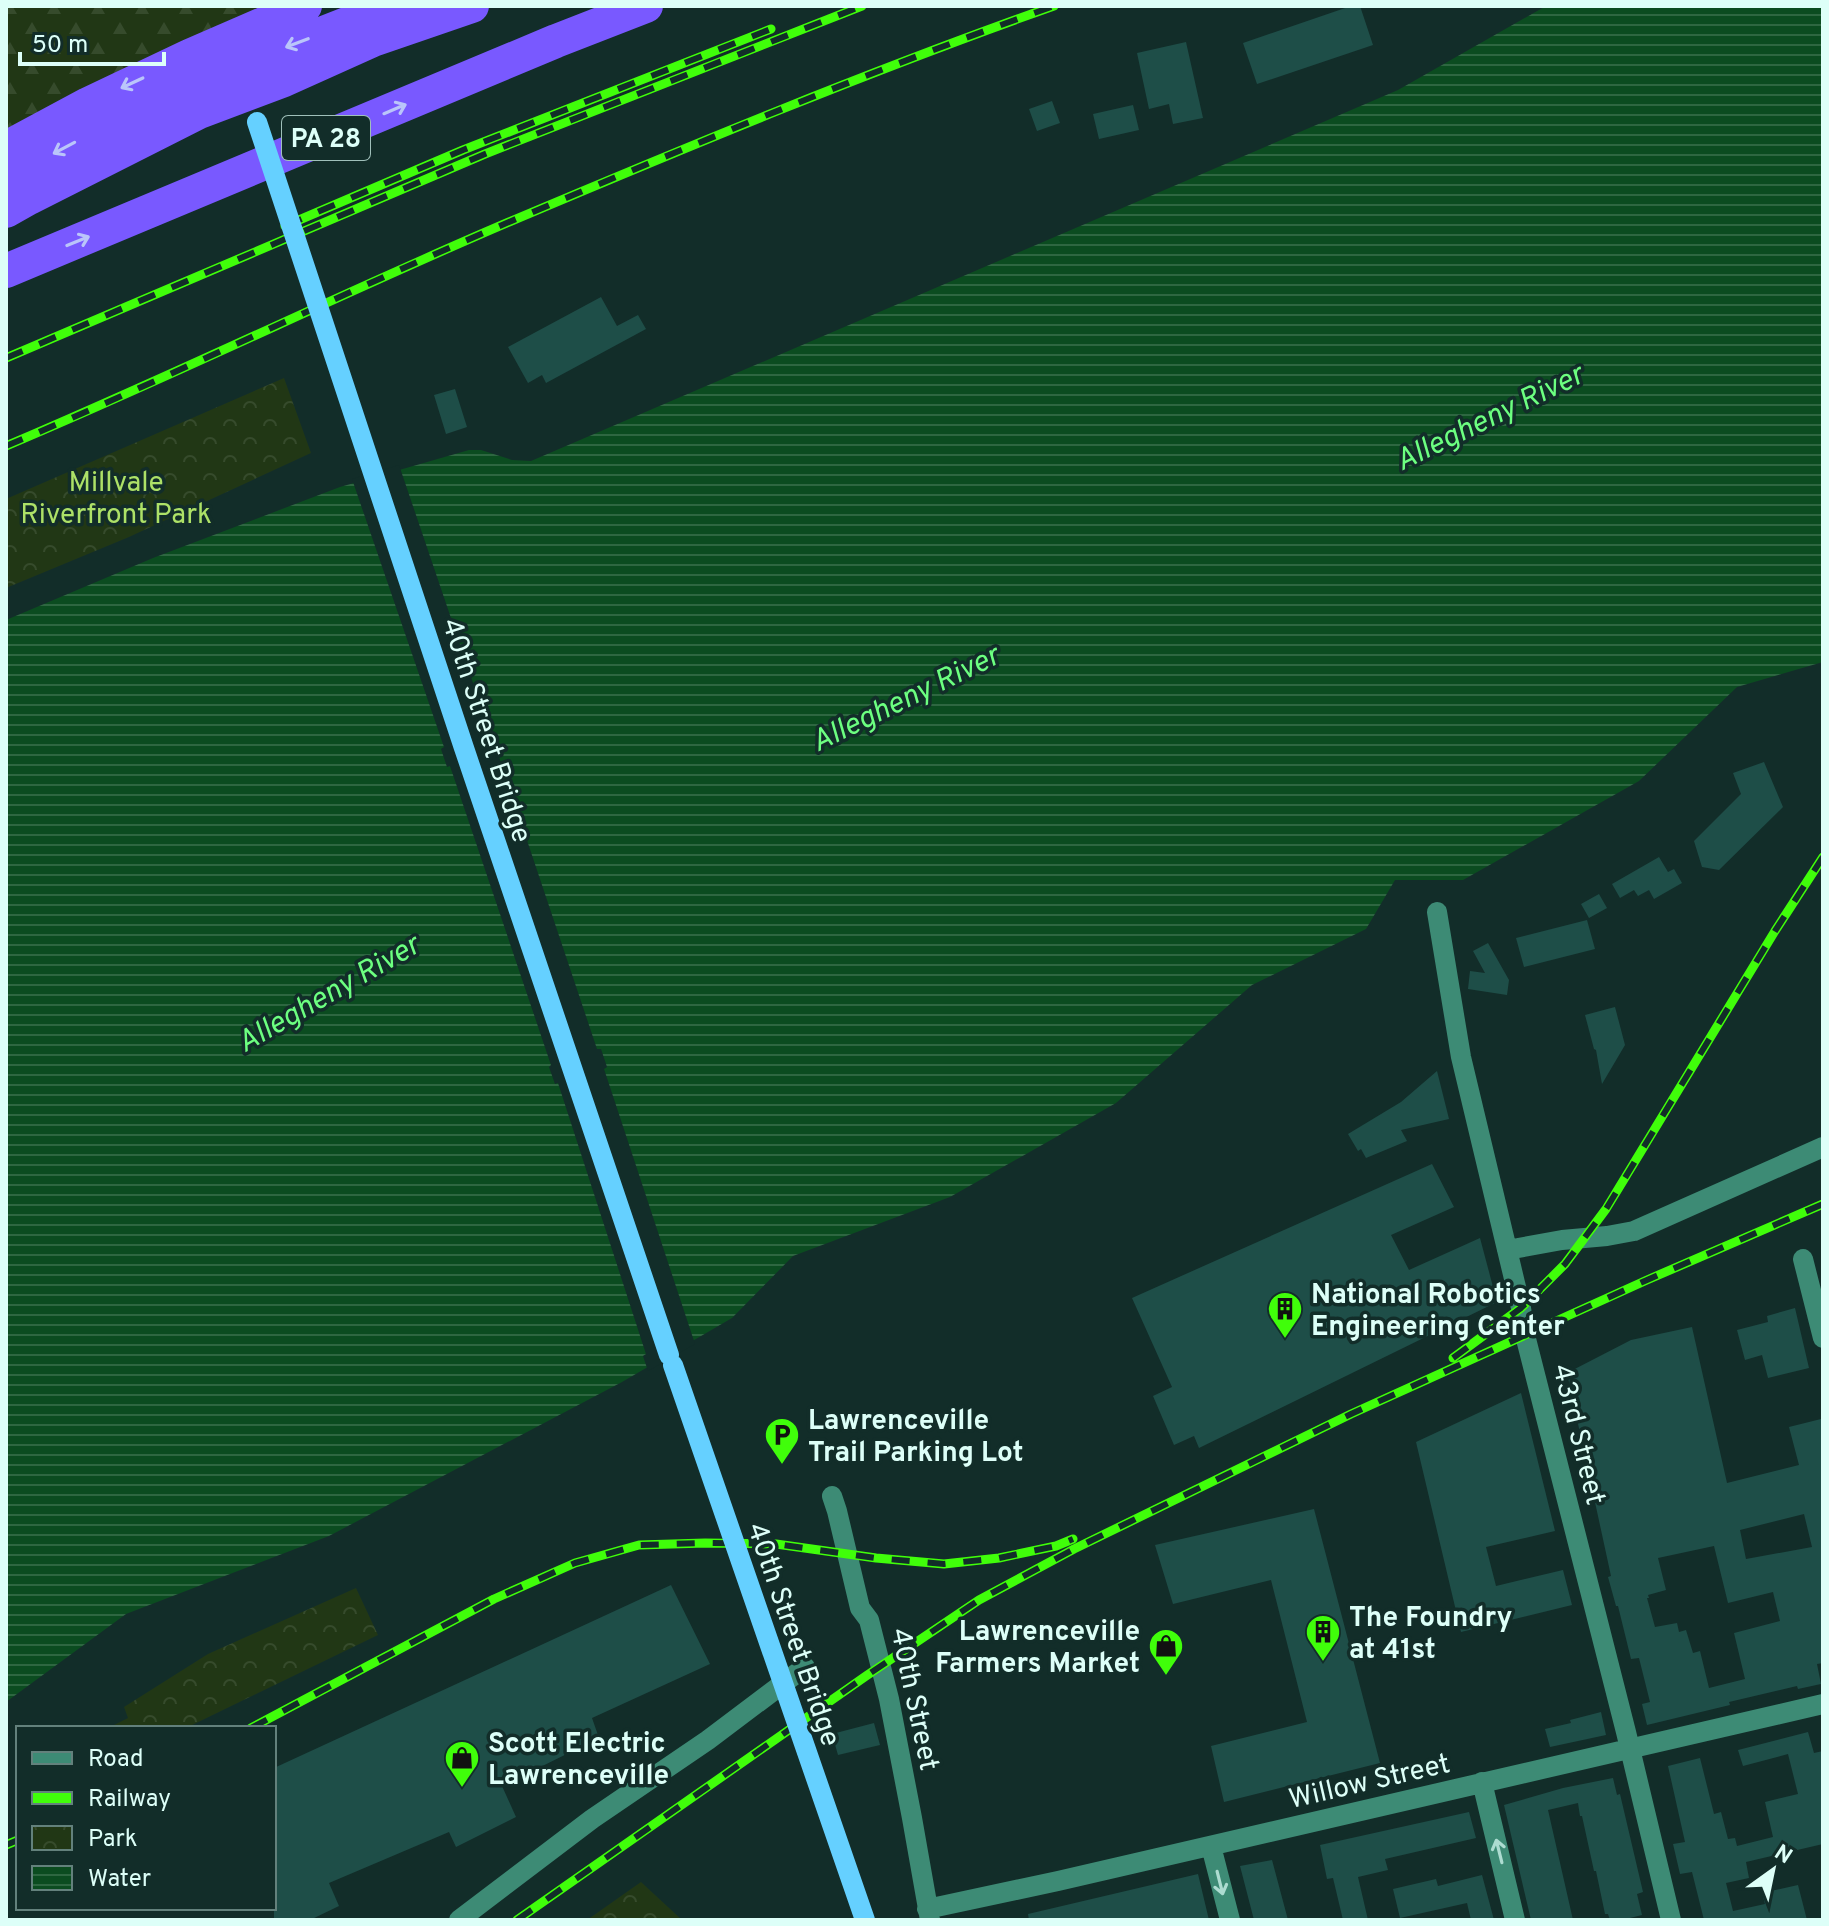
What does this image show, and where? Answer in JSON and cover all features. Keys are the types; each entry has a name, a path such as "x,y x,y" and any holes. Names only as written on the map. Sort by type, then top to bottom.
{"highway":[{"path":"6,148 88,104 305,6"},
{"path":"6,178 188,86 372,12 402,6"},
{"path":"6,211 199,112 284,80 373,40 472,6"},
{"name":"PA 28","path":"6,271 646,6"}],"main road":[{"name":"40th Street Bridge","path":"257,122 671,1360 865,1920"}],"street":[{"name":"43rd Street","path":"1437,912 1461,1057 1525,1335 1631,1749 1671,1920"},
{"path":"1507,1250 1634,1231 1823,1147"},
{"path":"1803,1259 1823,1338"},
{"name":"40th Street","path":"832,1496 860,1608 869,1620 889,1699 928,1914"},
{"path":"459,1920 592,1819 708,1740 805,1667"},
{"name":"Willow Street","path":"928,1914 1823,1704"},
{"path":"1482,1782 1515,1920"},
{"path":"1211,1846 1230,1920"}],"green space":[{"path":"6,6 267,6 6,134"},
{"name":"Millvale Riverfront Park","path":"284,378 311,453 129,537 6,588 6,499"},
{"path":"356,1588 378,1635 190,1726 112,1726 128,1718 124,1707 208,1654"},
{"path":"641,1882 682,1920 587,1920"}],"water":[{"name":"Allegheny River","path":"1546,6 1823,6 1823,662 1737,687 1639,781 1463,880 1395,880 1366,929 1252,985 1116,1103 950,1197 793,1256 732,1318 622,1382 329,1536 126,1614 6,1702 6,620 153,558 340,487 469,450 531,461 1398,90"}],"pier":[{"path":"399,465 490,733 493,732 500,752 498,754 597,1049 601,1049 607,1067 604,1069 695,1344 648,1371 643,1356 646,1354 558,1083 555,1084 549,1067 551,1065 450,766 447,767 441,749 444,747 352,479"}],"building":[{"path":"1351,6 1360,6 1373,45 1257,84 1243,43"},
{"path":"1186,42 1203,118 1173,124 1169,104 1149,109 1137,53"},
{"path":"1052,101 1060,123 1037,131 1029,109"},
{"path":"1133,105 1139,130 1099,139 1093,114"},
{"path":"601,297 617,326 638,315 646,329 546,383 542,375 528,383 508,347"},
{"path":"455,389 467,427 446,434 434,395"},
{"path":"1764,762 1783,807 1719,870 1702,867 1694,841 1741,794 1733,773"},
{"path":"1659,857 1668,872 1674,869 1682,883 1654,899 1649,890 1638,896 1634,890 1620,898 1612,884"},
{"path":"1599,894 1607,908 1589,918 1581,904"},
{"path":"1587,920 1595,949 1524,967 1516,938"},
{"path":"1488,943 1509,980 1507,995 1468,989 1470,971 1485,973 1473,951"},
{"path":"1615,1007 1625,1045 1602,1084 1585,1015"},
{"path":"1437,1071 1449,1119 1401,1130 1407,1141 1366,1158 1361,1149 1358,1151 1348,1134 1401,1102"},
{"name":"National Robotics Engineering Center","path":"1432,1164 1454,1207 1391,1235 1409,1270 1480,1238 1497,1302 1199,1448 1194,1436 1174,1445 1153,1396 1172,1387 1132,1298"},
{"path":"1795,1308 1809,1368 1768,1378 1762,1355 1745,1360 1737,1330 1768,1322 1767,1316"},
{"path":"1692,1327 1727,1483 1799,1465 1789,1427 1821,1419 1823,1663 1817,1664 1821,1684 1798,1689 1797,1686 1729,1702 1730,1705 1647,1725 1642,1704 1650,1702 1639,1658 1631,1659 1608,1577 1611,1576 1567,1373 1631,1340","holes":["1804,1514 1812,1547 1746,1559 1740,1530","1714,1546 1728,1603 1773,1592 1780,1621 1734,1633 1745,1679 1709,1688 1700,1651 1693,1653 1686,1630 1679,1632 1677,1623 1655,1627 1647,1598 1666,1590 1658,1558"]},
{"path":"1521,1393 1555,1531 1486,1547 1496,1586 1563,1570 1572,1605 1461,1632 1416,1442"},
{"name":"The Foundry at 41st","path":"1314,1509 1380,1763 1224,1802 1211,1746 1307,1722 1271,1580 1173,1604 1155,1545"},
{"path":"671,1585 710,1664 592,1718 599,1738 502,1786 516,1817 456,1847 449,1832 329,1883 339,1906 310,1920 274,1920 276,1767"},
{"path":"1601,1712 1606,1735 1550,1747 1545,1729"},
{"path":"874,1723 880,1745 838,1755 832,1734"},
{"path":"1808,1732 1814,1753 1823,1751 1823,1844 1746,1862 1749,1878 1726,1883 1733,1911 1765,1904 1762,1893 1798,1885 1807,1920 1704,1920 1692,1872 1680,1874 1673,1844 1685,1842 1668,1766 1700,1758 1714,1814 1721,1812 1728,1839 1735,1838 1737,1846 1773,1837 1765,1802 1798,1794 1788,1754 1743,1766 1738,1750"},
{"path":"1613,1778 1617,1795 1620,1794 1643,1892 1637,1894 1642,1915 1610,1920 1605,1914 1578,1803 1548,1810 1573,1920 1531,1920 1504,1805"},
{"path":"1469,1812 1476,1838 1385,1859 1388,1870 1358,1877 1368,1920 1343,1920 1333,1878 1327,1879 1320,1845"},
{"path":"1272,1860 1288,1920 1254,1920 1240,1866"},
{"path":"1198,1874 1209,1920 1029,1920 1028,1914"},
{"path":"1482,1875 1494,1920 1471,1920 1467,1903 1400,1918 1393,1889 1436,1879 1438,1886"}],"railway":[{"path":"6,358 485,154 862,6"},
{"path":"6,446 446,249 712,137 1054,6"},
{"path":"285,226 463,150 771,29"},
{"path":"1453,1358 1521,1308 1565,1264 1606,1209 1823,857"},
{"path":"517,1920 979,1600 1074,1549 1351,1414 1823,1204"},
{"path":"255,1726 494,1599 575,1563 639,1545 776,1544 944,1564 999,1558 1056,1546 1073,1539"},
{"path":"6,1845 16,1841"}],"place":[{"name":"National Robotics Engineering Center","path":"1285,1340"},
{"name":"Lawrenceville Trail Parking Lot","path":"782,1466"},
{"name":"The Foundry at 41st","path":"1323,1663"},
{"name":"Lawrenceville Farmers Market","path":"1166,1677"},
{"name":"Scott Electric Lawrenceville","path":"462,1789"}]}
